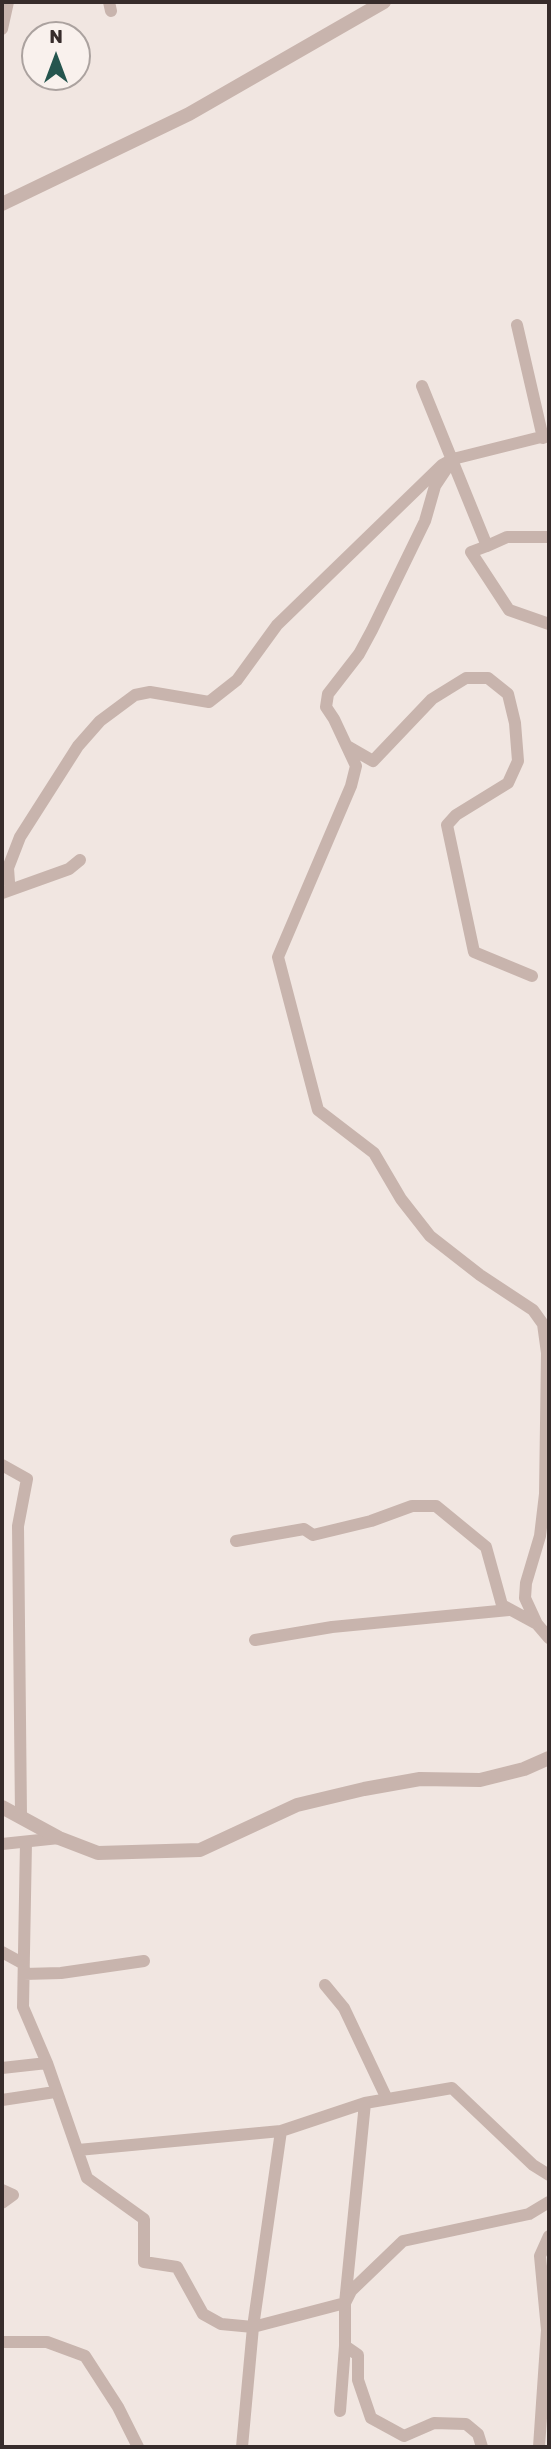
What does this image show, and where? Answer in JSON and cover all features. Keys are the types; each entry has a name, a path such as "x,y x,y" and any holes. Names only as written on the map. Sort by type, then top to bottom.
{"street":[{"path":"2,29 8,2"},
{"path":"2,204 189,114 384,2"},
{"path":"80,860 69,869 5,888 8,868 20,837 78,746 100,721 135,695 150,692 209,702 237,680 284,618 442,465 453,459 546,437 517,325"},
{"path":"422,386 486,546"},
{"path":"453,459 435,486 425,521 372,630 359,654 328,694 326,707 356,765 351,786 278,957 318,1110 374,1153 401,1199 430,1236 546,1322 548,1353 544,1494 540,1536 524,1598 537,1624 549,1638"},
{"path":"549,537 507,537 471,552 509,610 549,624"},
{"path":"345,745 373,761 432,699 466,678 488,678 508,694 515,723 518,761 508,783 456,815 447,825 474,952 532,976"},
{"path":"2,1465 26,1477 27,1482 18,1526 21,1816"},
{"path":"236,1541 304,1529 313,1535 371,1521 412,1506 436,1506 486,1547 502,1605 537,1624"},
{"path":"255,1640 353,1625 509,1610"},
{"path":"2,1807 59,1838 98,1853 200,1850 297,1805 420,1779 480,1780 524,1769 549,1758"},
{"path":"2,1844 59,1838"},
{"path":"26,1842 23,2007 47,2063 87,2178 144,2219 144,2262 177,2267 203,2314 220,2325 253,2327 345,2303 351,2291 403,2241 529,2214 549,2202"},
{"path":"2,1952 23,1969 61,1973 144,1961"},
{"path":"325,1985 344,2008 387,2099"},
{"path":"2,2068 47,2063"},
{"path":"78,2150 281,2131 365,2103 452,2088 533,2165 549,2175"},
{"path":"2,2100 55,2092"},
{"path":"340,2411 345,2303 365,2103"},
{"path":"243,2447 253,2327 281,2131"},
{"path":"2,2190 13,2195 2,2203"},
{"path":"539,2447 547,2330 540,2256 549,2236"},
{"path":"2,2342 47,2342 85,2356 118,2407 138,2447"},
{"path":"345,2346 358,2355 358,2379 371,2418 404,2436 434,2423 466,2424 478,2434 482,2447"}]}
